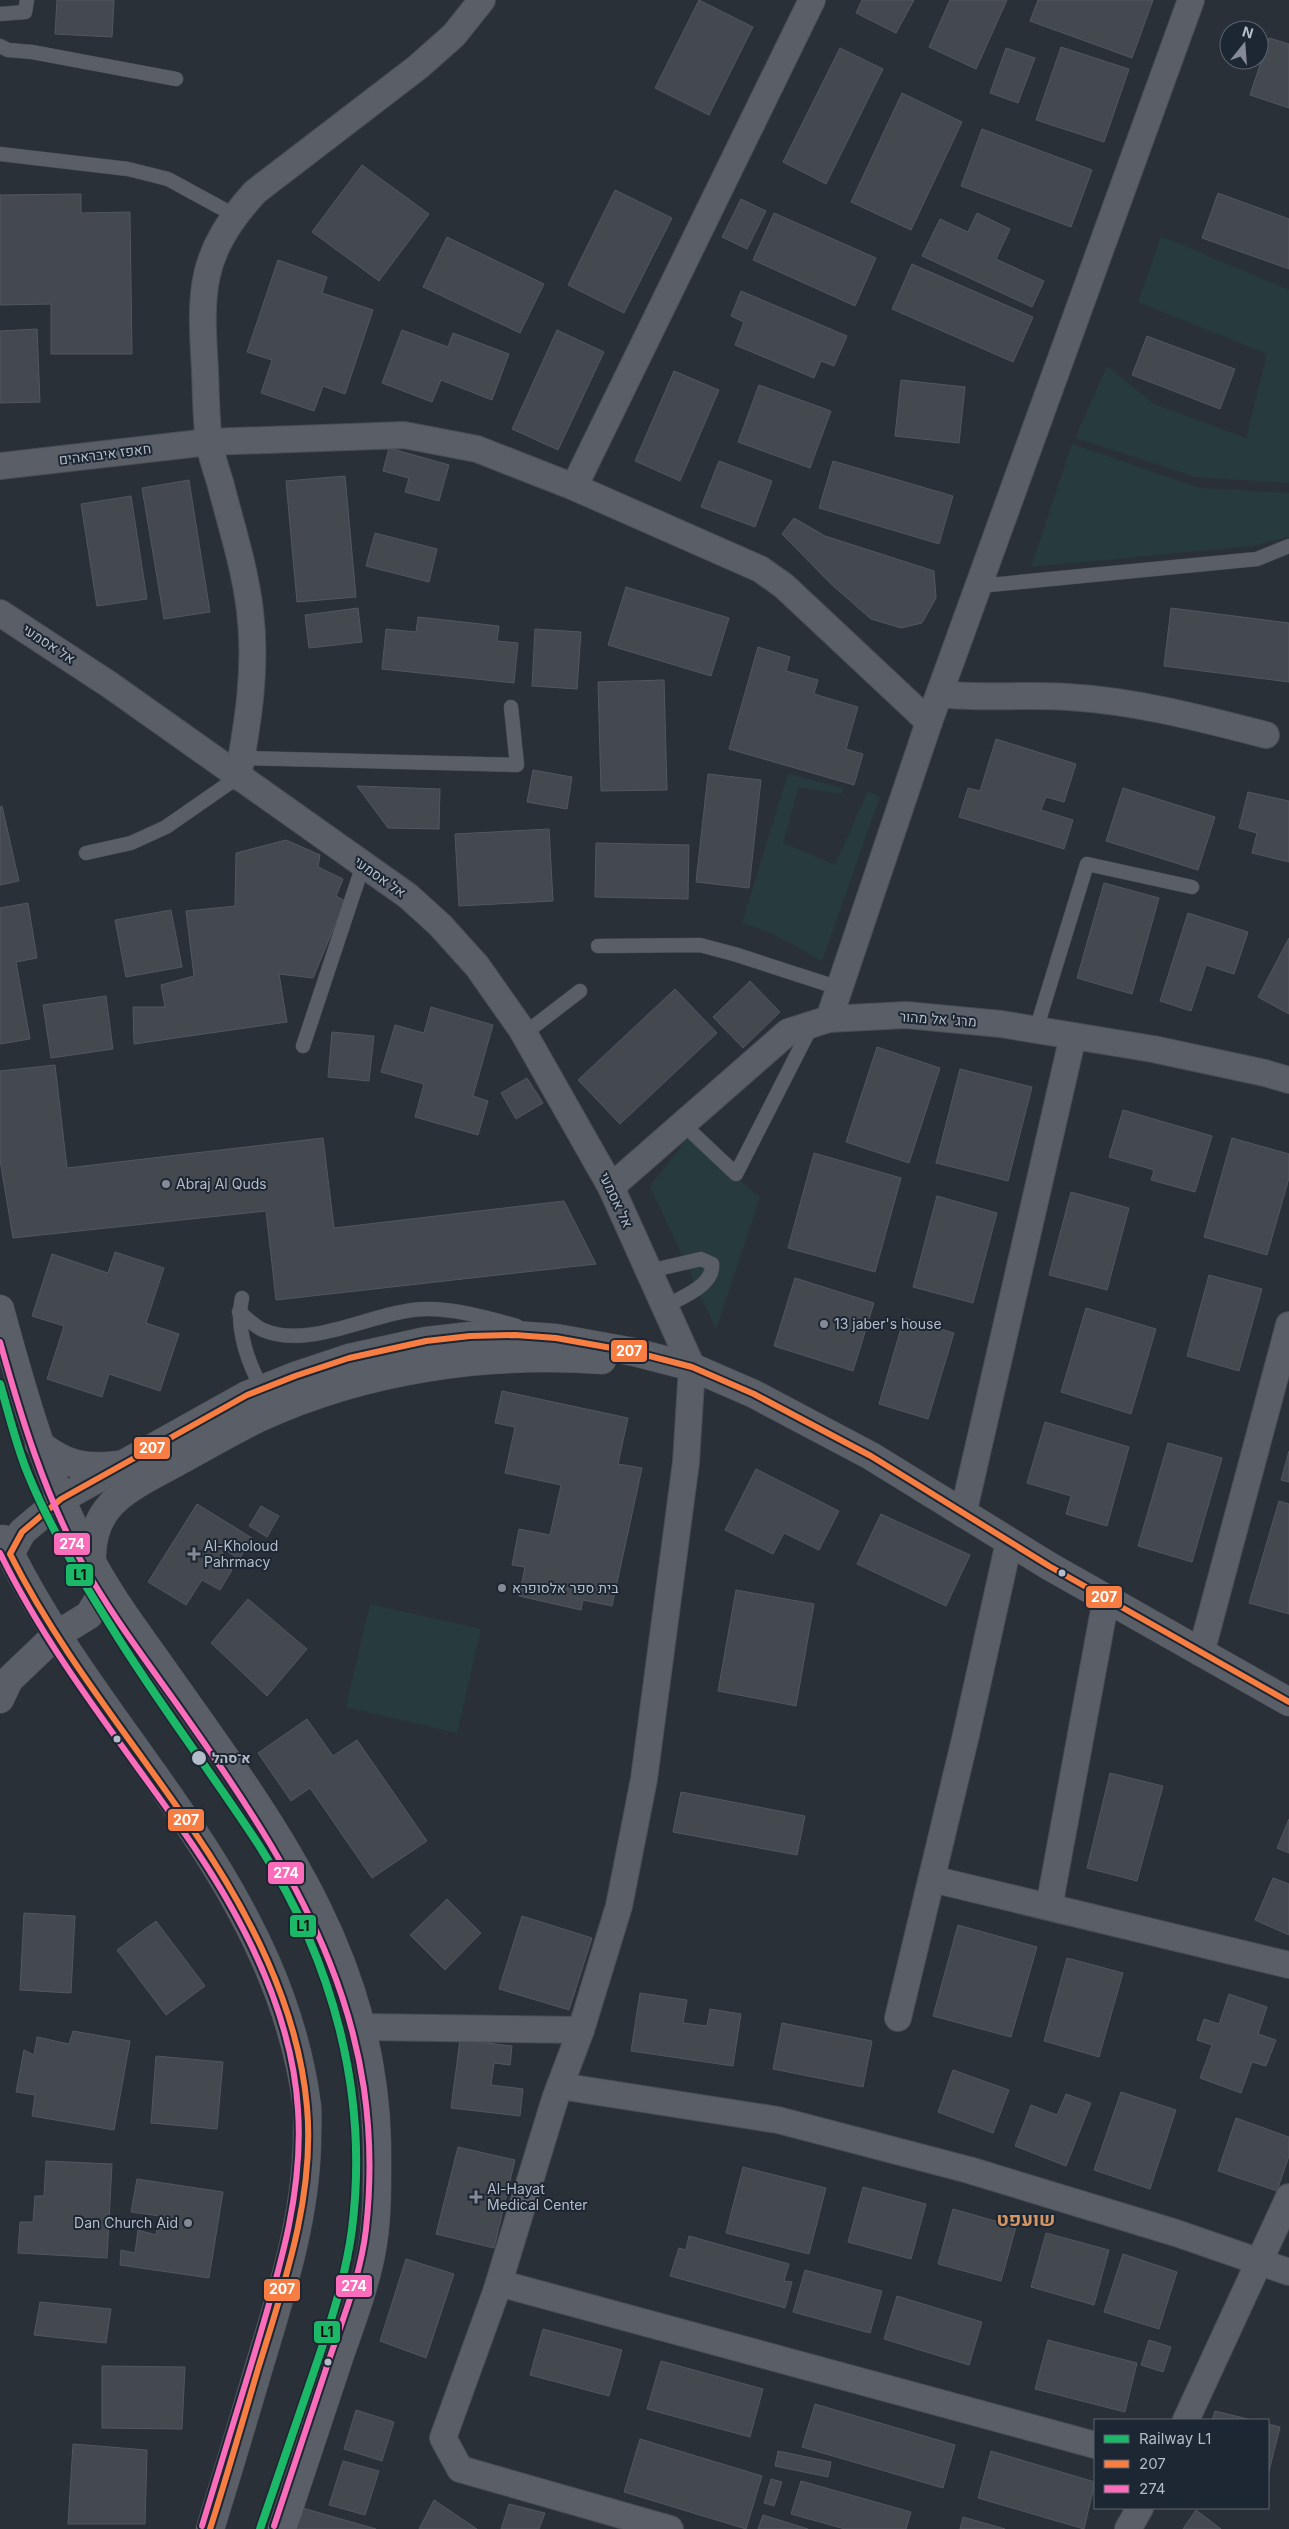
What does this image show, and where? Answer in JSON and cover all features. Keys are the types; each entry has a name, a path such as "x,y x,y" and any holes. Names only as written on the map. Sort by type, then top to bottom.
{"street":[{"path":"240,768 249,717 253,655 250,613 246,580 209,442 201,311 205,279 216,246 234,215 256,192 418,66 454,35 482,0"},
{"path":"574,487 812,0"},
{"path":"821,1022 839,988 929,722 1191,0"},
{"name":"חאפז איבראהים","path":"0,466 209,442 404,434 476,449 574,487 760,569 784,586 929,722"},
{"name":"אל אסמעי","path":"0,613 240,768 363,866 408,896 440,925 477,966 524,1034 611,1187 692,1366"},
{"path":"940,694 971,698 1022,695 1121,702 1187,714 1266,735"},
{"name":"מרג' אל מהור","path":"611,1187 788,1032 821,1022 906,1015 1036,1030 1154,1049 1289,1080"},
{"path":"963,1514 1074,1036"},
{"path":"0,1308 39,1444 61,1499 92,1562 106,1587 250,1793 290,1856 322,1915 344,1969 362,2027 376,2103 378,2188 373,2243 359,2298 282,2529"},
{"path":"1201,1654 1289,1325"},
{"path":"211,2526 281,2294 297,2228 306,2181 307,2109 298,2055 283,2001 254,1934 231,1890 192,1830 55,1636 5,1544 61,1499 122,1465 269,1400 349,1358 426,1341 470,1336 516,1335 556,1338 634,1352 692,1366 754,1394 871,1456 1009,1542 1201,1654 1289,1702"},
{"path":"92,1562 92,1542 95,1529 109,1506 130,1489 269,1400 430,1367 472,1362 575,1358 692,1366"},
{"path":"670,2529 460,2469 443,2438 499,2283 560,2086 581,2030 619,1906 644,1779 686,1462 692,1366"},
{"path":"39,1444 57,1458 75,1464 94,1468 122,1465"},
{"path":"898,2018 932,1879 1009,1542"},
{"path":"0,1699 9,1680 55,1636 89,1615 106,1587"},
{"path":"1049,1907 1106,1599"},
{"path":"932,1879 1289,1965"},
{"path":"362,2027 581,2030"},
{"path":"560,2086 778,2120 969,2170 1176,2233 1289,2272"},
{"path":"1186,2419 1289,2197"},
{"path":"499,2283 1094,2445"},
{"path":"1128,2529 1139,2509"}],"lane":[{"path":"0,14 25,12 27,0"},
{"path":"0,46 8,50 32,52 176,79"},
{"path":"0,154 128,169 168,179 234,215"},
{"path":"979,586 1257,559 1289,546"},
{"path":"86,853 131,843 166,827 240,768 517,765 511,707"},
{"path":"1036,1030 1087,864 1192,887"},
{"path":"303,1046 363,866"},
{"path":"598,946 700,945 839,988"},
{"path":"524,1034 580,991"},
{"path":"682,1124 736,1174 821,1022"},
{"path":"649,1271 701,1259 712,1264 712,1273 706,1282 665,1307"},
{"path":"269,1400 249,1358 240,1305 257,1327 274,1334 303,1336 388,1313 426,1309 455,1311 556,1338"}],"green space":[{"path":"1161,236 1289,290 1289,483 1196,477 1075,438 1107,366 1154,404 1246,438 1267,354 1138,302"},
{"path":"1072,444 1200,488 1289,493 1289,537 1252,546 1031,567"},
{"path":"788,774 844,788 841,794 799,787 783,843 835,865 868,791 880,797 822,961 773,934 742,923"},
{"path":"688,1138 760,1197 716,1329 650,1186"},
{"path":"370,1604 481,1629 457,1733 346,1707"}],"building":[{"path":"57,0 114,0 112,37 55,34"},
{"path":"699,0 753,27 709,115 655,88"},
{"path":"862,0 914,0 896,33 856,13"},
{"path":"950,0 1007,0 976,69 929,47"},
{"path":"1038,0 1153,0 1132,58 1030,21"},
{"path":"1269,38 1289,44 1289,108 1250,95 1258,70 1269,70"},
{"path":"1061,47 1129,69 1104,142 1036,120"},
{"path":"840,48 883,69 826,184 783,162"},
{"path":"1006,48 1035,58 1018,103 990,93"},
{"path":"902,93 962,122 911,230 851,202"},
{"path":"982,129 1092,170 1071,227 961,186"},
{"path":"362,165 429,214 379,281 312,232"},
{"path":"615,190 672,218 624,313 568,285"},
{"path":"1218,193 1289,219 1289,269 1202,238"},
{"path":"81,194 81,213 130,212 132,354 51,354 51,304 0,305 0,195"},
{"path":"741,199 766,211 747,249 722,237"},
{"path":"774,213 876,258 855,306 753,260"},
{"path":"977,213 1010,229 996,259 1044,281 1032,307 922,256 940,219 968,232"},
{"path":"447,237 544,284 520,333 423,287"},
{"path":"278,260 327,277 322,293 373,310 345,394 323,386 314,411 261,393 272,360 247,352"},
{"path":"912,264 1033,317 1013,362 892,309"},
{"path":"741,291 847,336 834,366 821,361 814,378 735,345 744,322 731,316"},
{"path":"37,329 40,402 0,403 0,331"},
{"path":"402,330 448,347 453,333 509,354 492,400 441,380 432,402 382,383"},
{"path":"557,330 604,352 558,450 512,429"},
{"path":"1147,336 1235,369 1220,409 1132,375"},
{"path":"674,371 719,390 680,481 635,461"},
{"path":"901,380 965,387 959,443 895,436"},
{"path":"759,385 831,411 810,468 738,442"},
{"path":"389,448 449,465 439,501 405,492 409,478 383,471"},
{"path":"719,461 772,481 755,527 701,507"},
{"path":"833,461 953,496 939,544 819,508"},
{"path":"345,476 356,597 297,602 286,481"},
{"path":"189,480 210,612 164,619 142,488"},
{"path":"131,496 147,599 97,606 81,504"},
{"path":"794,518 825,536 934,571 936,598 922,623 901,628 871,619 832,585 782,534"},
{"path":"375,533 437,549 429,582 366,566"},
{"path":"626,587 729,618 711,676 608,645"},
{"path":"358,608 362,642 309,648 305,615"},
{"path":"1171,608 1289,623 1289,682 1164,666"},
{"path":"418,617 499,626 497,641 518,643 514,683 382,669 386,629 416,632"},
{"path":"535,629 581,632 577,689 532,686"},
{"path":"758,647 790,657 786,671 818,680 814,694 858,707 846,749 863,754 854,785 729,749"},
{"path":"664,680 667,790 601,791 598,682"},
{"path":"996,739 1076,764 1064,802 1046,797 1041,810 1073,820 1064,849 959,817 968,788 980,791"},
{"path":"533,770 572,777 567,809 527,802"},
{"path":"708,774 761,780 749,888 696,882"},
{"path":"357,786 440,789 439,829 388,828"},
{"path":"1123,788 1215,817 1198,870 1106,841"},
{"path":"1248,792 1289,801 1289,862 1252,853 1257,833 1239,828"},
{"path":"2,806 19,881 0,885 0,807"},
{"path":"549,829 553,901 459,906 455,834"},
{"path":"286,840 320,855 318,867 343,879 336,896 345,901 313,978 279,974 287,1022 134,1044 133,1007 165,1007 161,985 194,976 186,911 235,906 236,853"},
{"path":"596,843 689,845 688,899 595,897"},
{"path":"1104,883 1159,898 1132,994 1077,978"},
{"path":"28,903 37,958 16,962 30,1039 0,1044 0,908"},
{"path":"171,910 182,967 126,977 115,920"},
{"path":"1188,913 1248,932 1234,974 1206,965 1191,1011 1160,1001"},
{"path":"1289,938 1289,1014 1258,997"},
{"path":"750,981 780,1012 743,1048 713,1017"},
{"path":"675,989 717,1033 620,1124 578,1080"},
{"path":"106,996 113,1049 51,1058 43,1005"},
{"path":"431,1007 493,1025 473,1096 488,1101 478,1135 415,1117 424,1084 381,1072 395,1025 424,1033"},
{"path":"332,1032 374,1036 369,1081 328,1077"},
{"path":"877,1047 940,1068 909,1163 846,1142"},
{"name":"Abraj Al Quds","path":"55,1065 67,1168 323,1138 334,1228 564,1201 596,1264 276,1300 266,1211 13,1238 0,1160 0,1071"},
{"path":"960,1069 1032,1087 1008,1181 936,1163"},
{"path":"527,1078 543,1103 516,1119 501,1093"},
{"path":"1123,1110 1212,1136 1195,1192 1151,1180 1154,1170 1109,1157"},
{"path":"1232,1138 1289,1154 1289,1178 1267,1255 1204,1237"},
{"path":"814,1153 901,1178 875,1272 788,1248"},
{"path":"1071,1192 1129,1208 1107,1290 1049,1275"},
{"path":"937,1196 997,1213 973,1303 913,1287"},
{"path":"115,1252 164,1268 146,1323 179,1334 160,1391 109,1374 102,1397 47,1379 64,1326 32,1316 52,1254 108,1273"},
{"path":"1209,1275 1262,1289 1239,1371 1187,1356"},
{"name":"13 jaber's house","path":"795,1278 874,1303 853,1371 774,1346"},
{"path":"1086,1308 1156,1329 1131,1414 1061,1392"},
{"path":"904,1318 954,1333 928,1419 879,1404"},
{"path":"502,1391 628,1418 618,1464 642,1468 612,1606 583,1600 581,1610 519,1596 525,1567 512,1565 519,1529 550,1535 561,1485 505,1473 515,1427 495,1423"},
{"path":"1045,1422 1129,1447 1107,1526 1066,1514 1071,1496 1027,1483"},
{"path":"1168,1443 1222,1458 1192,1562 1138,1546"},
{"path":"1289,1451 1289,1482 1281,1480"},
{"path":"756,1469 839,1511 819,1550 784,1533 773,1554 725,1530"},
{"path":"1279,1501 1289,1504 1289,1614 1249,1603"},
{"name":"Al-Kholoud Pahrmacy","path":"197,1504 252,1538 239,1559 225,1550 218,1560 232,1570 220,1590 202,1580 186,1605 148,1582"},
{"path":"261,1506 279,1516 267,1537 249,1526"},
{"path":"881,1514 970,1555 946,1606 857,1564"},
{"path":"736,1590 814,1604 796,1706 718,1691"},
{"path":"248,1599 307,1649 267,1696 211,1643"},
{"path":"307,1719 333,1756 357,1740 427,1841 372,1878 310,1788 291,1801 258,1753"},
{"path":"1110,1773 1163,1786 1137,1881 1087,1868"},
{"path":"681,1792 805,1816 797,1855 673,1832"},
{"path":"1289,1819 1289,1853 1277,1848"},
{"path":"1273,1878 1289,1884 1289,1935 1255,1920"},
{"path":"447,1899 481,1933 445,1970 410,1935"},
{"path":"24,1913 75,1916 71,1993 20,1990"},
{"path":"522,1916 592,1938 569,2010 499,1989"},
{"path":"156,1921 205,1986 166,2015 117,1950"},
{"path":"958,1925 1037,1947 1011,2037 933,2016"},
{"path":"1067,1958 1123,1973 1099,2057 1044,2041"},
{"path":"640,1993 687,2000 683,2023 707,2026 710,2009 741,2014 733,2066 631,2051"},
{"path":"1229,1994 1267,2007 1258,2034 1276,2040 1266,2066 1252,2062 1241,2093 1200,2078 1212,2045 1197,2040 1204,2019 1219,2024"},
{"path":"782,2023 872,2041 863,2087 773,2069"},
{"path":"73,2031 130,2041 114,2130 32,2116 35,2095 16,2092 24,2050 34,2055 37,2037 69,2044"},
{"path":"460,2040 512,2046 510,2065 494,2063 491,2085 523,2089 520,2116 451,2108"},
{"path":"156,2056 223,2062 217,2129 151,2123"},
{"path":"953,2070 1009,2090 993,2133 938,2112"},
{"path":"1121,2092 1176,2110 1150,2189 1094,2170"},
{"path":"1066,2094 1091,2103 1066,2166 1015,2146 1031,2105 1057,2115"},
{"path":"1236,2118 1289,2137 1289,2156 1277,2191 1218,2171"},
{"name":"Al-Hayat Medical Center","path":"458,2147 515,2160 494,2248 436,2234"},
{"path":"46,2161 112,2164 107,2258 18,2253 20,2222 33,2222 35,2196 44,2196"},
{"path":"743,2167 826,2188 809,2254 726,2233"},
{"name":"Dan Church Aid","path":"137,2179 223,2192 209,2278 120,2265 121,2250 135,2253 138,2230 156,2235 159,2216 131,2212"},
{"path":"863,2187 926,2204 911,2259 848,2242"},
{"path":"953,2209 1016,2227 1001,2281 938,2264"},
{"path":"1046,2233 1109,2250 1094,2305 1031,2287"},
{"path":"689,2236 789,2264 784,2281 792,2282 785,2308 670,2276 679,2248 686,2250"},
{"path":"1123,2254 1177,2272 1159,2329 1104,2312"},
{"path":"406,2259 454,2274 426,2358 380,2341"},
{"path":"805,2270 882,2291 870,2333 793,2312"},
{"path":"897,2296 982,2322 969,2365 884,2339"},
{"path":"40,2302 111,2309 106,2343 34,2335"},
{"path":"543,2329 622,2350 609,2396 530,2375"},
{"path":"1048,2340 1137,2363 1125,2412 1035,2389"},
{"path":"1149,2340 1171,2347 1163,2372 1141,2365"},
{"path":"661,2361 763,2389 750,2437 647,2409"},
{"path":"102,2366 185,2367 182,2429 102,2428"},
{"path":"815,2404 955,2445 943,2488 802,2447"},
{"path":"356,2410 394,2422 382,2461 344,2449"},
{"path":"1215,2411 1248,2419 1212,2419"},
{"path":"1269,2424 1280,2427 1269,2471"},
{"path":"640,2439 762,2476 746,2529 624,2492"},
{"path":"73,2444 147,2450 145,2524 68,2524"},
{"path":"778,2451 831,2462 828,2477 775,2466"},
{"path":"991,2451 1094,2482 1084,2529 978,2498"},
{"path":"343,2461 379,2471 365,2515 329,2505"},
{"path":"771,2479 782,2482 774,2506 764,2503"},
{"path":"801,2481 911,2512 906,2529 845,2529 791,2514"},
{"path":"434,2500 477,2529 419,2529"},
{"path":"509,2504 545,2513 539,2529 501,2529"},
{"path":"299,2507 376,2529 291,2529"},
{"path":"1196,2510 1221,2529 1183,2529"},
{"path":"763,2515 808,2529 758,2529"},
{"path":"963,2517 1005,2529 960,2529"}],"rail line":[{"name":"L1","path":"0,1384 24,1463 56,1534 130,1656 242,1819 286,1891 308,1936 326,1982 340,2030 350,2079 355,2128 356,2179 349,2249 330,2324 260,2529"}],"transit line":[{"name":"207","path":"210,2529 287,2273 302,2207 308,2140 307,2107 302,2069 281,1995 267,1960 232,1891 191,1827 73,1660 51,1626 10,1554 22,1532 61,1499 247,1395 349,1358 426,1341 470,1336 515,1335 556,1338 634,1352 692,1367 754,1394 871,1456 1049,1566 1289,1702"},
{"name":"274","path":"0,1342 34,1454 56,1508 81,1561 120,1625 193,1727 270,1844 302,1902 329,1962 350,2023 364,2088 369,2156 364,2245 352,2293 274,2526"},
{"name":"274","path":"0,1553 40,1626 86,1695 204,1862 243,1928 260,1963 274,1999 286,2035 294,2072 299,2142 297,2175 286,2238 261,2331 202,2526"}],"place":[{"name":"Abraj Al Quds","path":"166,1184"},
{"name":"13 jaber's house","path":"824,1324"},
{"name":"Al-Kholoud Pahrmacy","path":"194,1554"},
{"name":"בית ספר אלסופרא","path":"502,1588"},
{"name":"א־סהל","path":"199,1758"},
{"name":"Al-Hayat Medical Center","path":"476,2197"},
{"name":"Dan Church Aid","path":"188,2223"}],"district":[{"name":"שועפט","path":"1026,2219"}]}
